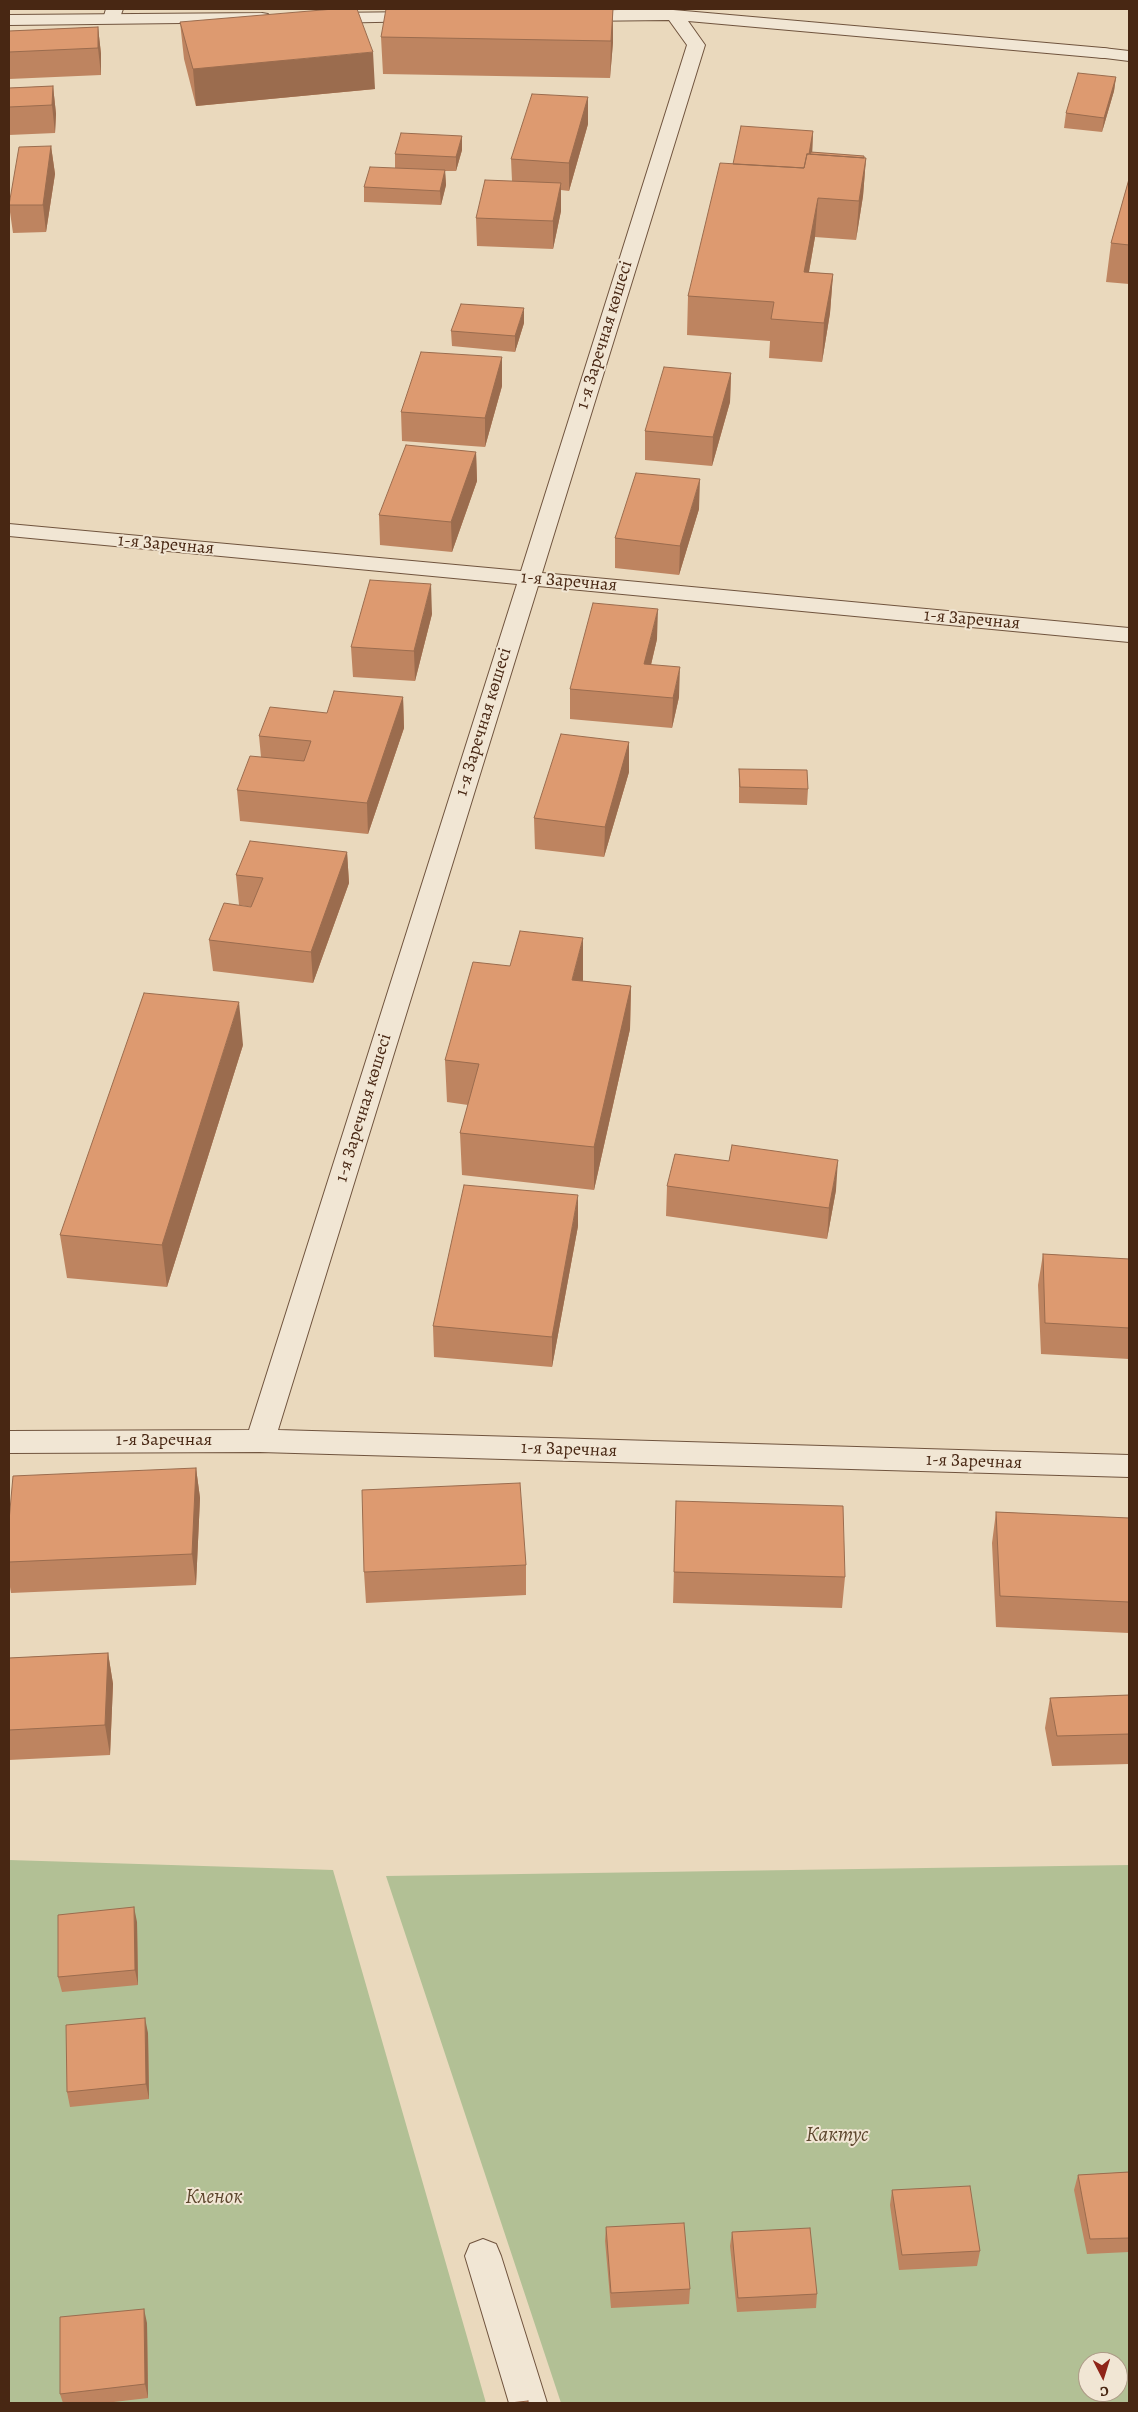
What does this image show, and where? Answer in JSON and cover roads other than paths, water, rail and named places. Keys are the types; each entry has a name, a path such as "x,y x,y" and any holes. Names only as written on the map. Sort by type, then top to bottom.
{"street":[{"path":"556,16 672,12 1129,56"},
{"name":"1-я Заречная көшесі","path":"260,1441 696,44 672,12"},
{"path":"9,20 114,14 280,18"},
{"path":"309,18 438,17"},
{"name":"1-я Заречная","path":"9,530 1129,635"},
{"name":"1-я Заречная","path":"9,1442 260,1441 1129,1466"},
{"path":"483,2256 528,2403"}],"park label":[{"name":"Кактус","path":"837,2136"},
{"name":"Кленок","path":"214,2198"}]}
